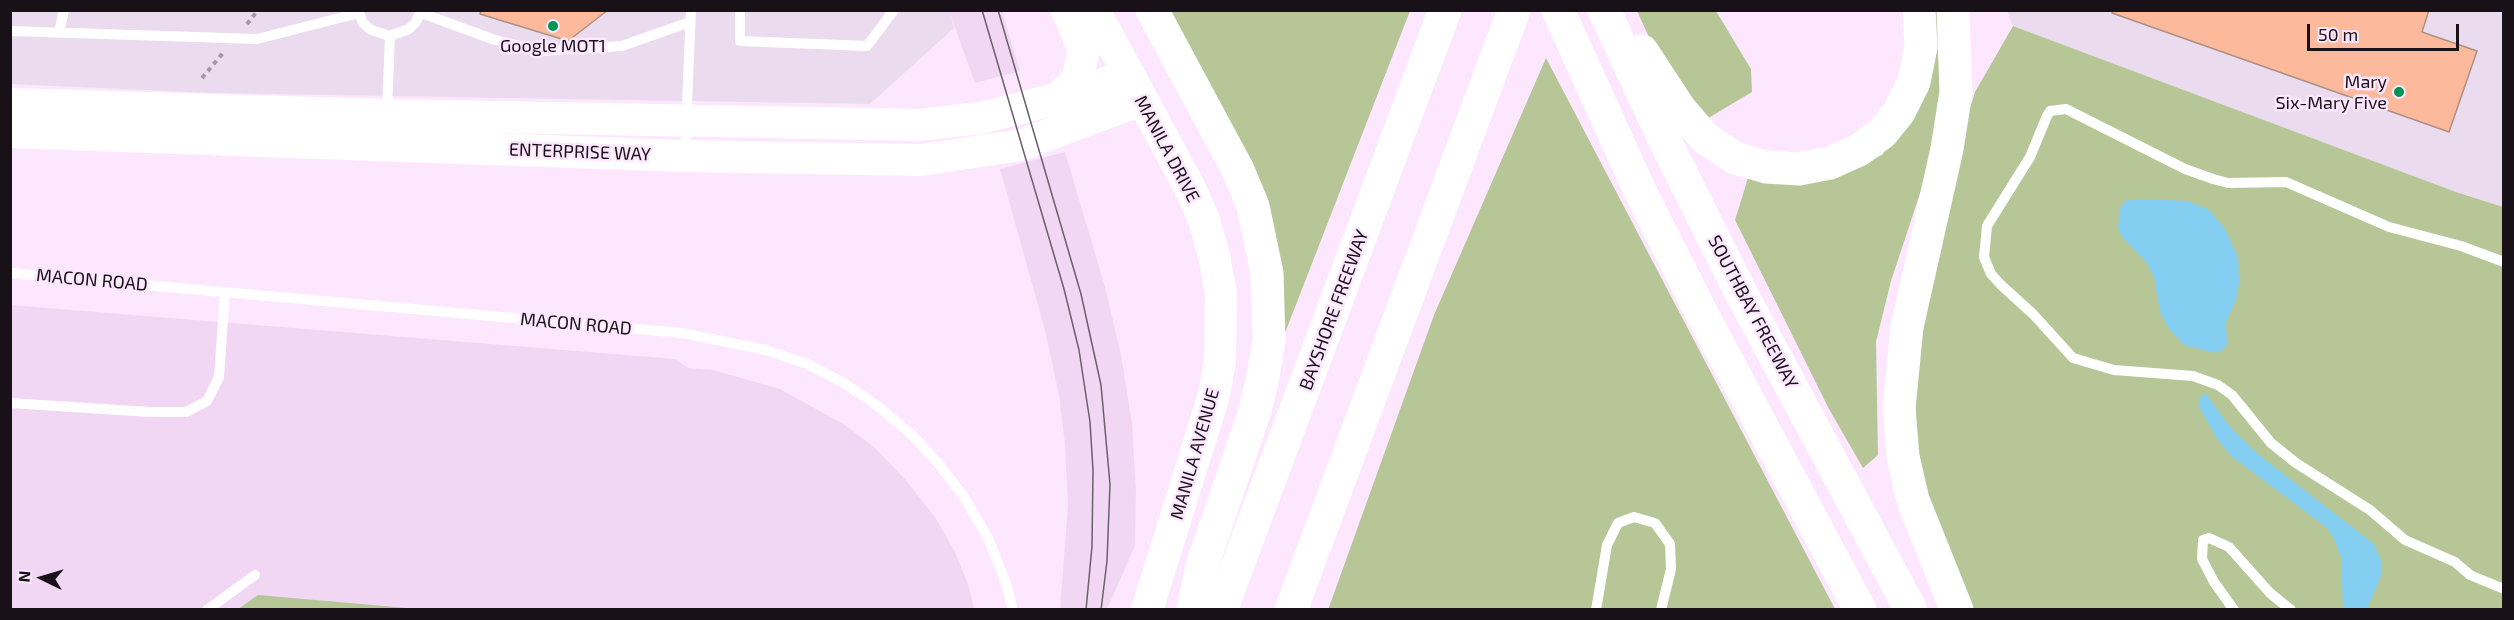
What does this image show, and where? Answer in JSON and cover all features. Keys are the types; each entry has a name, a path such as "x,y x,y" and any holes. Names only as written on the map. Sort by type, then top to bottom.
{"highway":[{"path":"1152,10 1239,170 1252,206 1267,273 1269,340 1261,386 1254,414 1202,566 1193,609"},
{"name":"BAYSHORE FREEWAY","path":"1221,609 1445,10"},
{"path":"1291,609 1514,10"},
{"path":"1558,10 1640,190 1700,310 1860,609"},
{"name":"SOUTHBAY FREEWAY","path":"1604,10 1739,289 1911,609"},
{"path":"1621,10 1634,38 1680,110 1705,138 1735,158 1766,167 1799,169 1830,163 1859,150 1882,132 1899,112 1914,82 1921,47 1919,10"},
{"path":"1953,10 1956,92 1947,149 1907,327 1899,408 1903,457 1913,500 1957,609"}],"street":[{"path":"1058,98 1077,80 1084,50 1066,10"},
{"name":"MANILA DRIVE","path":"1094,10 1191,190 1204,220 1221,294"},
{"name":"ENTERPRISE WAY","path":"10,104 387,115 919,125 981,118 1058,98 1134,88"},
{"name":"ENTERPRISE WAY","path":"10,132 685,156 886,160 954,157 1035,141 1134,88"},
{"name":"MANILA AVENUE","path":"1146,609 1214,395 1220,361 1221,294"}],"lane":[{"path":"59,33 64,10"},
{"path":"685,156 691,10"},
{"path":"740,10 740,41 867,46 894,10"},
{"path":"10,31 257,39 358,12 371,30 390,36 409,29 421,12 495,40 541,51 622,46 690,22"},
{"path":"387,115 390,36"},
{"path":"2504,262 2461,246 2389,227 2286,182 2228,183 2213,179 2185,169 2066,109 2050,111 2047,116 2030,157 1987,226 1984,257 2001,285 2033,314 2073,358 2114,370 2193,376 2218,385 2232,395 2271,443 2296,463 2370,510 2405,540 2455,562 2470,575 2504,589"},
{"name":"MACON ROAD","path":"10,273 682,333 736,342 807,364 844,383 879,407 912,435 938,463 964,497 988,538 1006,583 1013,609"},
{"path":"10,403 150,412 186,412 207,401 219,377 225,292"},
{"path":"1596,609 1607,545 1618,523 1634,517 1654,523 1670,544 1671,569 1661,609"},
{"path":"2234,609 2214,582 2202,559 2203,540 2216,539 2229,547 2270,593 2291,609"},
{"path":"207,609 255,575"}],"shaded area":[{"path":"949,10 954,28 870,104 212,93 11,84 11,11"},
{"path":"949,11 1002,11 1020,71 975,83"},
{"path":"2007,11 2503,11 2503,207 2456,192 2013,26"},
{"path":"1065,152 1105,287 1121,355 1132,423 1136,492 1135,546 1107,609 1060,609 1068,506 1065,444 1059,395 1045,330 1000,169"},
{"path":"10,305 675,359 688,368 713,370 780,389 845,425 875,448 903,477 935,517 955,552 968,584 974,609 11,609"}],"green space":[{"path":"1167,11 1410,11 1271,369 1275,272"},
{"path":"1637,11 1716,11 1751,69 1752,92 1705,120 1667,76"},
{"path":"1928,11 1942,11 1946,33 1935,148 1891,281 1876,342 1878,455 1863,468 1829,409 1735,220 1748,178 1835,175 1882,155 1916,107"},
{"path":"2013,26 2456,192 2503,207 2503,609 1972,610 1928,495 1916,440 1915,360 1957,150 1975,92"},
{"path":"1546,58 1835,609 1328,610 1434,315"},
{"path":"258,595 418,609 238,609"}],"water":[{"path":"2139,199 2188,201 2209,210 2225,229 2238,257 2239,282 2236,300 2226,322 2227,344 2223,350 2215,353 2184,345 2169,329 2160,312 2154,277 2147,263 2122,237 2118,228 2120,208 2125,201"},
{"path":"2206,394 2230,427 2259,455 2374,544 2382,563 2381,576 2367,609 2343,609 2341,557 2327,528 2231,456 2217,439 2198,405 2201,395"}],"building":[{"name":"Google MOT1","path":"481,10 608,10 568,41 480,14"},
{"name":"Mary Six-Mary Five","path":"2113,10 2429,10 2422,32 2477,51 2449,132 2112,13"}],"tram line":[{"path":"982,10 1064,289 1079,350 1090,422 1093,470 1092,546 1086,610"},
{"path":"998,10 1081,294 1101,385 1110,484 1107,561 1101,610"}],"place":[{"name":"Google MOT1","path":"553,26"},
{"name":"Mary Six-Mary Five","path":"2399,92"}]}
